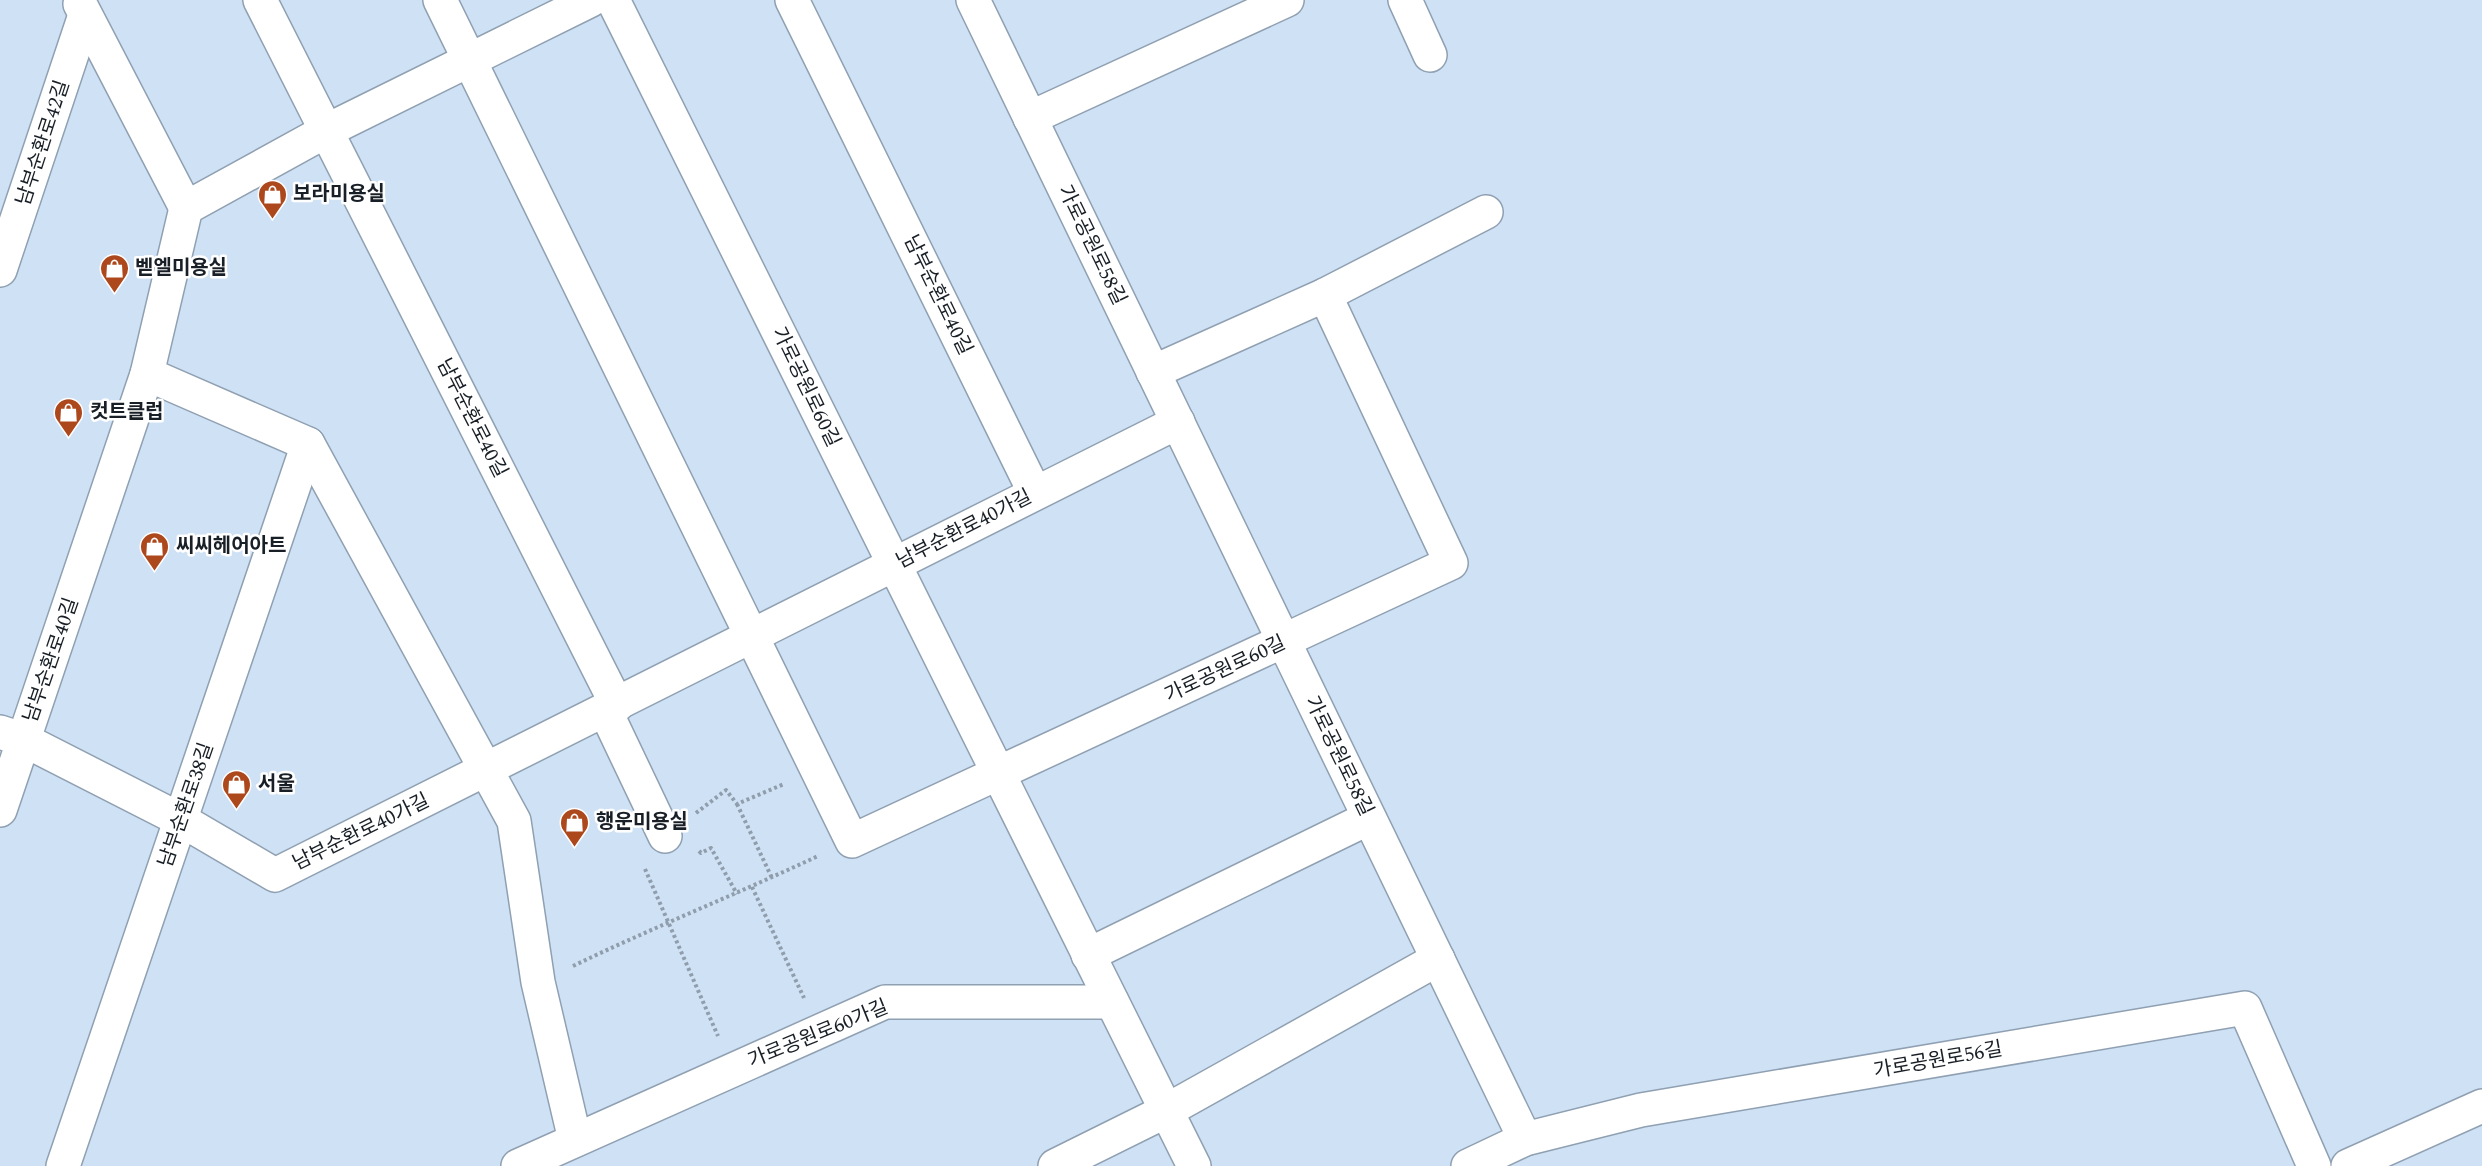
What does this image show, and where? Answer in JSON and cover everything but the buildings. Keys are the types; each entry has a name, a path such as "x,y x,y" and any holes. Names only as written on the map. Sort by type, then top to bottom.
{"street":[{"name":"남부순환로40길","path":"260,0 611,708"},
{"path":"440,0 852,841"},
{"path":"82,7 186,208 326,131 591,0"},
{"name":"가로공원로60길","path":"613,0 1194,1166"},
{"name":"남부순환로40길","path":"792,0 1035,493"},
{"name":"가로공원로58길","path":"973,0 1525,1139"},
{"path":"1405,0 1431,54"},
{"path":"1030,118 1272,3"},
{"name":"남부순환로42길","path":"0,270 82,7"},
{"name":"남부순환로40길","path":"0,810 12,736 147,374 186,208"},
{"path":"1153,372 1325,295 1486,212"},
{"name":"가로공원로60길","path":"852,841 1451,563 1325,295"},
{"path":"147,374 308,444 513,821 538,982 575,1140"},
{"name":"남부순환로40가길","path":"12,736 181,820 275,874 611,708 1178,422"},
{"name":"남부순환로38길","path":"63,1166 308,444"},
{"path":"611,708 673,830"},
{"path":"1088,955 1369,818"},
{"path":"1055,1166 1166,1112 1438,959"},
{"name":"가로공원로60가길","path":"518,1166 885,1002 1112,1002"},
{"name":"가로공원로56길","path":"1468,1166 1525,1139 1641,1110 2245,1008 2314,1166"},
{"path":"2348,1166 2482,1106"}],"path":[{"path":"737,804 817,770"},
{"path":"732,1069 639,856 726,790 737,804 772,878"},
{"path":"673,830 701,854 711,848 737,894"},
{"path":"538,982 668,921 737,894 852,841"},
{"path":"753,887 820,1031"}],"place":[{"name":"보라미용실","path":"272,220"},
{"name":"벧엘미용실","path":"114,294"},
{"name":"컷트클럽","path":"69,438"},
{"name":"씨씨헤어아트","path":"155,572"},
{"name":"서울","path":"237,810"},
{"name":"행운미용실","path":"575,848"}]}
